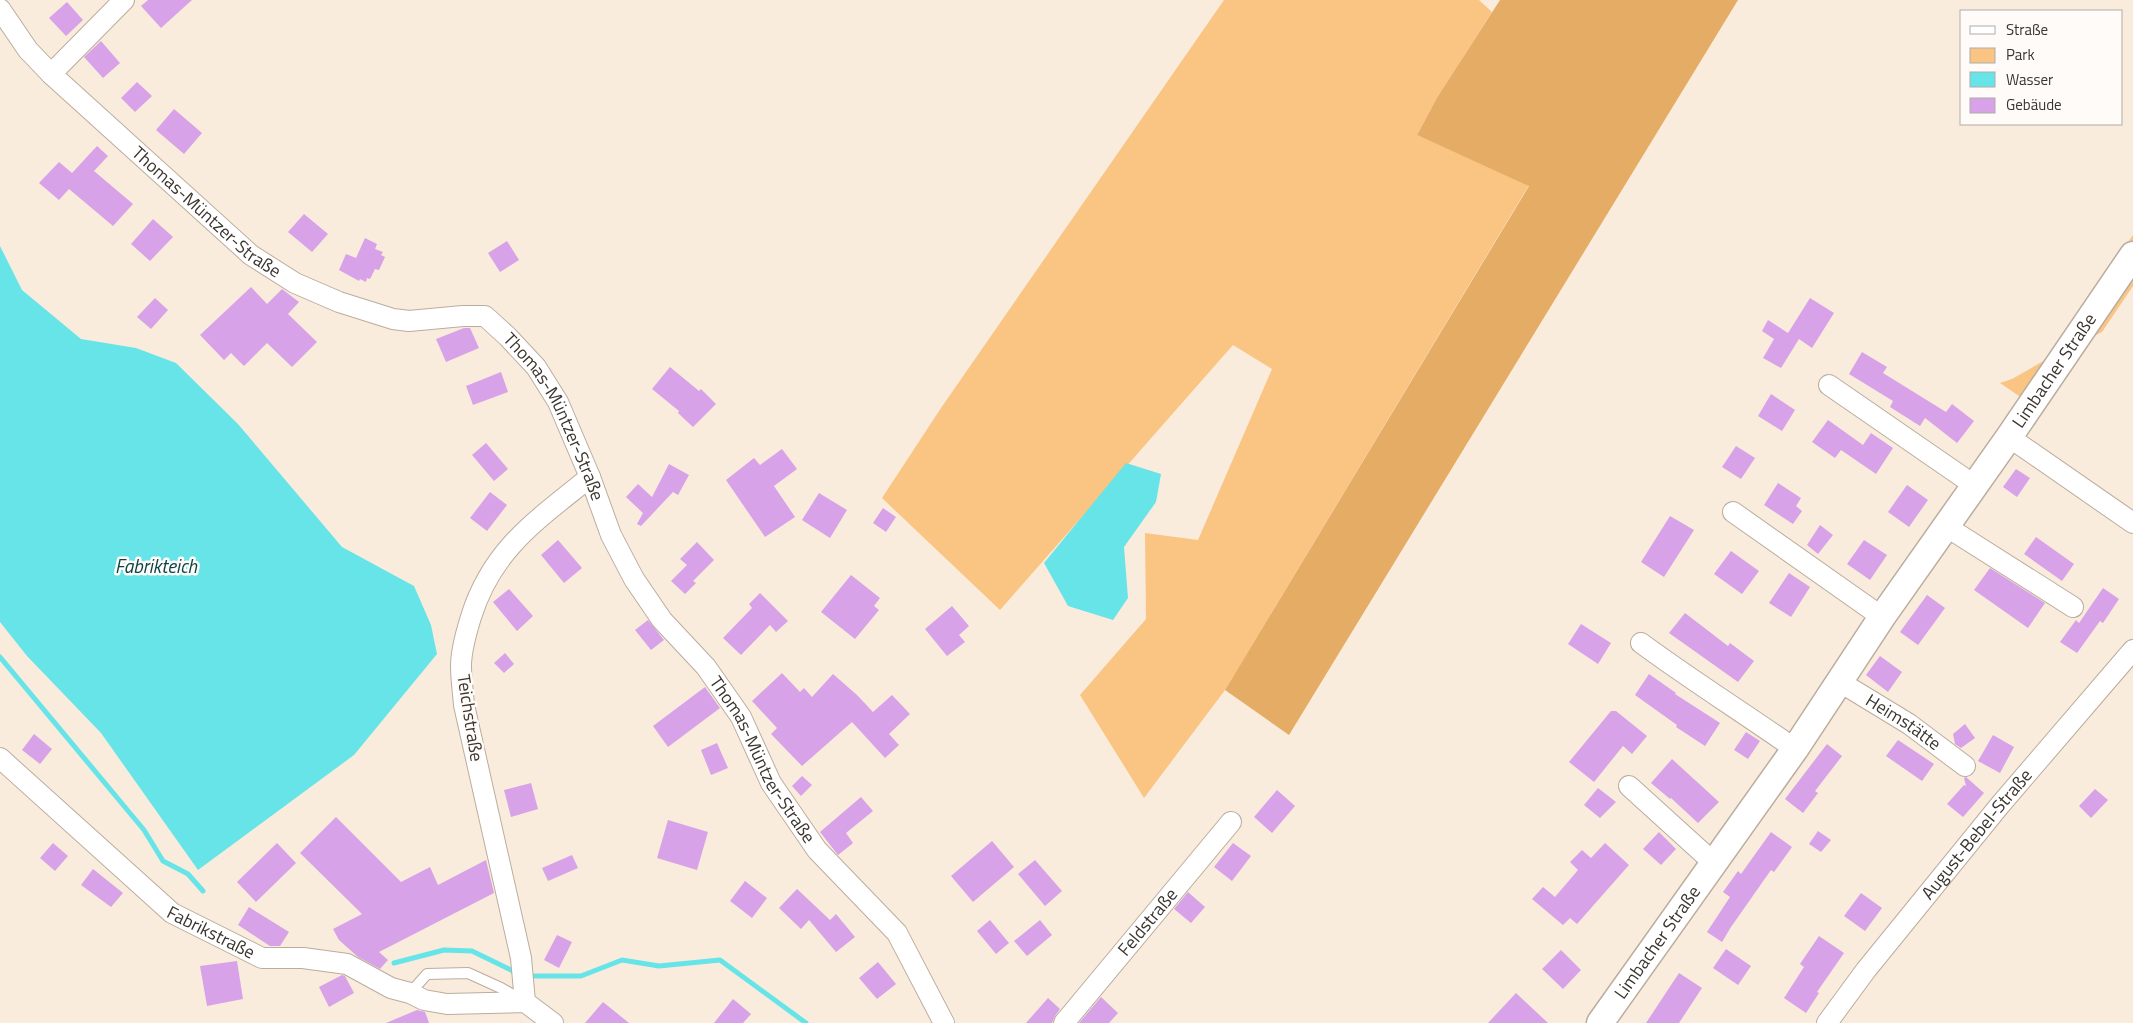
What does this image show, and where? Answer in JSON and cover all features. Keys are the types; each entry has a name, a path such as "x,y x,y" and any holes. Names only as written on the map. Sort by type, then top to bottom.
{"street":[{"path":"51,74 124,0"},
{"name":"Thomas-Müntzer-Straße","path":"0,8 28,50 51,74 250,255 294,283 339,302 393,319 408,321 485,316 536,367 558,402 590,477 611,535 634,579 662,620 706,668 741,717 771,783 817,850 897,933 944,1023"},
{"name":"Limbacher Straße","path":"1600,1023 1715,864 1795,749 1882,617 1947,527 2133,255"},
{"path":"1829,385 1974,485"},
{"path":"2009,437 2133,524"},
{"name":"Teichstraße","path":"523,994 521,958 464,705 461,665 465,635 478,594 497,561 529,527 590,477"},
{"path":"1733,512 1882,617"},
{"path":"1947,527 2073,607"},
{"path":"1641,643 1686,676 1795,749"},
{"name":"August-Bebel-Straße","path":"1827,1023 1866,970 2000,805 2133,650"},
{"name":"Heimstätte","path":"1840,682 1909,724 1965,766"},
{"name":"Fabrikstraße","path":"0,758 172,913 262,958 303,958 348,964 391,988 410,993 424,1000 447,1004 523,994"},
{"path":"1629,786 1715,864"},
{"name":"Feldstraße","path":"1064,1023 1231,822"},
{"path":"523,994 553,1023"}],"lane":[{"path":"410,993 427,974 468,973 501,988 523,994"}],"green space":[{"path":"1224,0 1479,0 1492,12 1438,96 1417,135 1529,185 1225,690 1144,798 1080,695 1146,619 1145,533 1198,540 1272,369 1233,345 1000,610 882,498 941,408"},
{"path":"2133,235 2133,242 2022,398 2000,383 2012,379 2047,359"},
{"path":"2133,269 2133,286 2102,332 2088,339"}],"shaded area":[{"path":"1500,0 1738,0 1289,735 1225,690 1529,186 1417,135 1438,96"}],"water":[{"name":"Fabrikteich","path":"0,246 22,290 81,339 136,348 176,363 238,424 342,547 414,586 431,625 437,654 354,755 198,870 101,733 27,656 0,622"},
{"path":"1126,463 1161,474 1156,502 1124,547 1128,598 1113,620 1068,606 1044,563"}],"building":[{"path":"148,0 192,0 161,28 141,6"},
{"path":"67,2 83,20 66,36 49,18"},
{"path":"101,41 120,63 103,78 84,57"},
{"path":"137,82 152,96 135,112 121,98"},
{"path":"174,109 202,133 184,154 156,130"},
{"path":"97,146 108,156 94,171 133,204 113,226 69,189 59,200 39,183 59,162 72,173"},
{"path":"304,214 328,234 312,252 288,232"},
{"path":"153,219 173,237 150,261 131,244"},
{"path":"365,238 377,244 375,249 383,252 381,255 385,257 379,270 375,269 370,279 367,278 366,282 360,279 359,281 339,270 346,254 356,258"},
{"path":"507,241 519,260 500,272 488,253"},
{"path":"251,287 267,304 282,289 299,302 288,314 317,342 292,367 267,343 244,366 231,353 224,360 200,335"},
{"path":"155,298 168,310 151,329 137,317"},
{"path":"1810,298 1834,313 1812,348 1799,339 1781,368 1763,358 1774,339 1762,331 1768,320 1788,333"},
{"path":"464,328 470,328 479,348 446,362 436,339"},
{"path":"1862,352 1887,367 1883,373 1946,412 1952,404 1974,421 1957,443 1925,418 1920,426 1890,407 1893,401 1849,374"},
{"path":"670,367 699,391 701,389 716,404 693,427 678,413 679,411 652,389"},
{"path":"501,372 508,392 473,405 466,386"},
{"path":"1771,394 1795,410 1782,431 1758,416"},
{"path":"1828,420 1863,445 1871,433 1893,448 1876,474 1841,450 1835,458 1812,442"},
{"path":"486,443 508,469 494,481 472,455"},
{"path":"1736,446 1755,458 1741,479 1722,467"},
{"path":"782,449 797,469 774,486 795,517 765,537 726,480 754,458 760,465"},
{"path":"669,464 689,475 678,495 673,492 641,526 637,524 643,513 626,497 638,484 652,497"},
{"path":"2016,469 2030,478 2017,497 2003,487"},
{"path":"1778,483 1801,498 1796,506 1802,511 1793,524 1764,505"},
{"path":"1907,485 1928,500 1909,527 1888,512"},
{"path":"490,492 507,505 487,531 470,518"},
{"path":"819,493 847,510 830,538 802,520"},
{"path":"883,508 896,517 886,532 873,523"},
{"path":"1670,516 1694,530 1664,577 1641,562"},
{"path":"1820,525 1833,535 1818,554 1807,545"},
{"path":"2036,537 2074,564 2062,581 2024,554"},
{"path":"558,540 582,568 564,583 541,555"},
{"path":"1864,540 1887,555 1870,580 1847,564"},
{"path":"697,542 714,560 693,581 696,583 685,594 671,581 687,565 680,559"},
{"path":"1731,551 1759,571 1742,594 1714,574"},
{"path":"1990,568 2045,603 2028,628 1974,590"},
{"path":"1789,573 1810,587 1791,617 1769,603"},
{"path":"851,575 880,598 874,606 879,610 855,639 821,612"},
{"path":"2103,588 2119,599 2103,623 2100,621 2077,653 2060,642 2076,620 2079,623"},
{"path":"509,589 533,616 517,631 493,602"},
{"path":"760,593 788,621 776,632 770,625 741,655 723,638 752,608 749,604"},
{"path":"1927,595 1945,608 1918,645 1900,632"},
{"path":"952,606 969,626 959,635 965,642 947,656 925,629"},
{"path":"1685,613 1728,646 1730,643 1754,661 1738,682 1669,633"},
{"path":"648,620 664,640 651,650 635,630"},
{"path":"1581,624 1611,643 1598,664 1568,644"},
{"path":"505,653 514,664 504,673 494,663"},
{"path":"1880,656 1902,672 1888,692 1866,675"},
{"path":"782,673 800,692 804,688 812,697 833,674 873,712 892,695 910,714 889,734 899,745 885,758 852,722 802,766 771,734 777,728 752,701"},
{"path":"1649,674 1675,694 1720,723 1705,746 1676,727 1677,725 1635,695"},
{"path":"705,687 720,708 668,747 653,726"},
{"path":"1611,711 1616,711 1647,736 1632,754 1623,746 1594,782 1569,762"},
{"path":"1965,724 1975,738 1961,748 1955,744 1953,734"},
{"path":"1746,732 1760,741 1748,759 1734,750"},
{"path":"34,734 52,749 40,764 22,750"},
{"path":"1993,735 2014,747 2000,773 1978,761"},
{"path":"1898,740 1934,764 1922,781 1886,756"},
{"path":"717,743 728,768 711,775 701,750"},
{"path":"1827,744 1842,756 1815,791 1818,793 1803,813 1785,799"},
{"path":"1672,759 1719,802 1698,823 1671,798 1651,783"},
{"path":"802,776 812,785 801,796 792,786"},
{"path":"1966,777 1984,793 1963,817 1947,804 1964,785 1966,786 1964,778"},
{"path":"531,783 538,809 511,817 504,790"},
{"path":"1598,788 1616,802 1600,818 1584,805"},
{"path":"2095,789 2108,800 2091,818 2079,806"},
{"path":"1277,790 1295,806 1272,833 1254,817"},
{"path":"861,797 873,811 846,833 853,843 838,855 820,832"},
{"path":"336,817 401,882 430,867 438,885 486,860 494,893 379,952 388,960 380,969 358,957 339,940 333,929 362,914 300,853"},
{"path":"668,820 708,832 697,870 657,858"},
{"path":"1818,831 1831,840 1821,852 1809,844"},
{"path":"1659,832 1676,849 1661,865 1643,849"},
{"path":"1771,832 1792,847 1774,872 1771,870 1722,942 1707,932 1730,897 1723,892 1738,871 1741,874"},
{"path":"992,841 1014,867 973,902 951,876"},
{"path":"53,843 68,856 55,871 40,858"},
{"path":"277,843 296,863 256,902 237,882"},
{"path":"1233,843 1251,856 1232,881 1214,867"},
{"path":"1605,843 1629,865 1577,924 1570,918 1563,925 1532,899 1543,887 1555,897 1578,870 1570,862 1582,850 1591,858"},
{"path":"572,855 578,868 548,881 542,868"},
{"path":"1035,860 1062,891 1045,906 1018,874"},
{"path":"93,869 123,893 111,907 81,885"},
{"path":"745,881 767,898 752,918 730,901"},
{"path":"797,889 830,920 836,914 855,937 836,952 809,920 801,929 779,908"},
{"path":"1188,892 1205,907 1191,923 1174,909"},
{"path":"1861,893 1882,908 1865,931 1844,916"},
{"path":"249,907 289,932 280,946 270,946 238,925"},
{"path":"990,920 1009,943 996,954 977,931"},
{"path":"1040,920 1052,935 1027,956 1014,941"},
{"path":"557,935 572,942 559,968 544,960"},
{"path":"1819,936 1844,953 1817,992 1819,993 1806,1013 1784,998 1804,967 1800,964"},
{"path":"1726,949 1751,966 1738,985 1713,968"},
{"path":"1561,950 1581,970 1563,989 1542,969"},
{"path":"237,961 243,999 207,1006 200,966"},
{"path":"878,962 896,984 877,999 859,978"},
{"path":"1679,973 1702,988 1679,1023 1646,1023"},
{"path":"342,975 345,976 354,993 329,1007 319,987"},
{"path":"1516,993 1548,1023 1488,1023"},
{"path":"1101,997 1118,1013 1109,1023 1079,1023"},
{"path":"1048,998 1060,1009 1052,1023 1026,1023"},
{"path":"733,999 751,1014 743,1023 714,1023"},
{"path":"603,1002 629,1023 585,1023"},
{"path":"417,1010 425,1012 429,1023 386,1023"}],"waterway":[{"path":"0,657 144,830 163,861 188,874 203,891"},
{"path":"394,963 444,950 472,951 517,973"},
{"path":"527,976 581,976 622,960 659,966 720,960 806,1023"}]}
